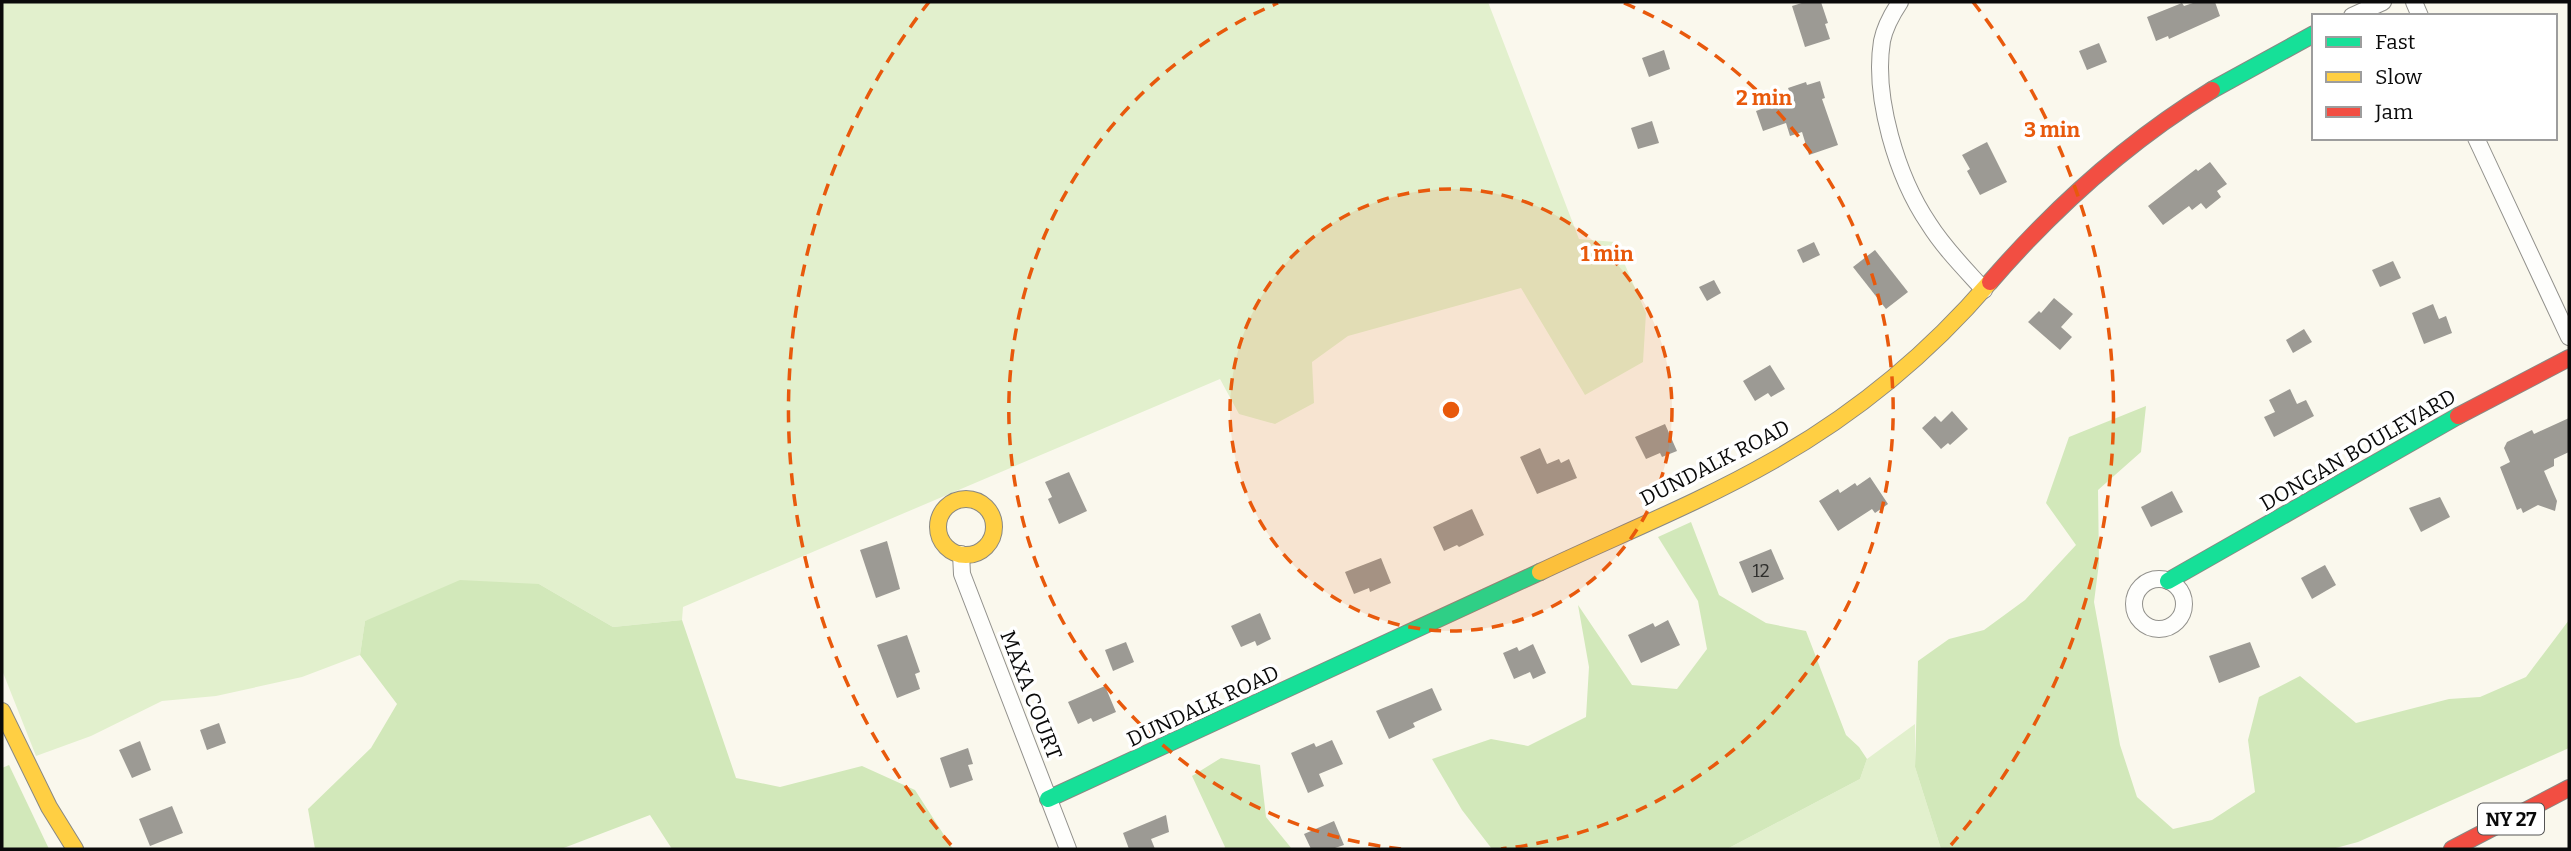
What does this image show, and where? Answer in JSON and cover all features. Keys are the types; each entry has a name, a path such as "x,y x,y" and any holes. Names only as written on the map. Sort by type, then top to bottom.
{"main road":[{"name":"DUNDALK ROAD","path":"1048,799 1746,475 1838,421 1921,352 1984,290 2039,227 2126,148 2225,81 2312,35"},
{"name":"DONGAN BOULEVARD","path":"2168,581 2447,422 2569,358"},
{"path":"2,710 49,807 75,849"},
{"name":"NY 27","path":"2452,849 2569,788"}],"street":[{"path":"1900,2 1886,27 1882,43 1882,89 1891,137 1907,185 1927,223 1984,290"},
{"path":"2356,14 2383,2"},
{"path":"2477,140 2569,337"},
{"name":"MAXA COURT","path":"961,554 962,574 1068,849"}],"green space":[{"path":"2,2 1488,2 1579,239 1615,242 1646,313 1643,362 1585,395 1521,288 1348,336 1312,362 1314,403 1275,424 1239,414 1220,379 683,607 682,620 613,627 539,584 365,621 360,655 302,677 216,696 162,701 91,736 36,756 2,670"},
{"path":"2146,406 2141,452 2098,490 2099,563 2094,602 2120,745 2137,797 2173,829 2212,820 2255,792 2248,740 2259,697 2300,676 2356,723 2449,699 2480,697 2526,677 2569,620 2569,748 2358,842 2332,849 1941,849 1915,767 1918,661 1949,639 1984,630 2025,600 2076,545 2046,503 2069,437"},
{"path":"1691,522 1719,595 1766,623 1806,631 1846,735 1867,759 1860,779 1727,849 1492,849 1462,810 1432,759 1491,739 1528,746 1586,717 1589,667 1578,605 1632,685 1677,689 1707,649 1698,601 1658,537"},
{"path":"460,580 539,584 613,627 682,620 736,778 780,787 862,766 915,790 953,849 672,849 650,815 561,849 315,849 308,809 371,748 397,704 360,655 365,621"},
{"path":"1915,724 1915,767 1941,849 1727,849 1860,779 1867,759"},
{"path":"1221,758 1260,765 1266,817 1292,849 1224,849 1192,776"},
{"path":"9,765 49,849 2,849 2,768"}],"building":[{"path":"1805,2 1821,2 1830,39 1805,47 1792,6"},
{"path":"2196,2 2215,2 2220,16 2169,39 2168,36 2156,41 2147,17 2182,3 2184,6"},
{"path":"2099,43 2107,62 2087,70 2079,51"},
{"path":"1664,50 1670,69 1649,77 1642,58"},
{"path":"1820,81 1825,98 1822,99 1838,145 1809,155 1802,132 1790,136 1786,123 1763,131 1756,111 1792,98 1788,88"},
{"path":"1652,121 1659,143 1638,149 1631,128"},
{"path":"1987,142 2007,182 1980,195 1962,155"},
{"path":"2210,162 2227,184 2217,191 2221,197 2206,209 2201,203 2192,210 2189,206 2163,225 2148,206 2196,169 2198,171"},
{"path":"1814,242 1820,255 1803,263 1797,250"},
{"path":"1875,250 1908,292 1886,309 1853,267"},
{"path":"2393,261 2401,278 2380,287 2372,270"},
{"path":"1714,280 1721,293 1707,301 1699,287"},
{"path":"2054,298 2073,314 2061,327 2072,337 2060,350 2028,322 2039,311 2041,313"},
{"path":"2433,304 2439,319 2446,316 2452,333 2424,344 2412,313"},
{"path":"2304,329 2312,342 2293,353 2286,340"},
{"path":"1770,365 1785,389 1771,397 1768,393 1755,401 1743,381"},
{"path":"2290,389 2297,404 2306,400 2314,416 2274,437 2264,417 2275,412 2269,400"},
{"path":"1952,411 1968,429 1950,445 1948,443 1941,449 1922,428 1935,416 1941,422"},
{"path":"2569,418 2569,452 2554,459 2554,466 2544,471 2557,501 2555,511 2538,505 2523,513 2521,508 2517,510 2500,467 2510,462 2504,448 2507,442 2532,430 2534,434"},
{"path":"1665,424 1677,451 1662,457 1660,453 1646,459 1635,437"},
{"path":"1540,448 1547,464 1559,459 1561,463 1569,459 1577,478 1537,494 1520,457"},
{"path":"1069,472 1087,511 1059,524 1048,499 1052,497 1045,482"},
{"path":"1870,477 1888,504 1875,513 1872,509 1838,531 1819,501 1838,489 1840,493"},
{"path":"2172,491 2183,512 2151,527 2141,507"},
{"path":"2440,497 2450,517 2421,532 2409,508"},
{"path":"1472,509 1484,535 1444,551 1433,527"},
{"path":"887,541 900,589 876,598 860,550"},
{"path":"1771,549 1784,579 1752,593 1739,562"},
{"path":"1381,558 1391,583 1370,592 1369,588 1354,594 1345,572"},
{"path":"2325,565 2336,585 2312,599 2301,578"},
{"path":"1260,613 1271,639 1257,646 1255,641 1241,647 1231,626"},
{"path":"1668,620 1680,645 1641,663 1628,635 1653,623 1655,627"},
{"path":"907,635 920,672 915,674 920,689 897,698 877,645"},
{"path":"1126,642 1134,662 1113,671 1105,650"},
{"path":"2250,642 2260,667 2219,683 2209,656"},
{"path":"1533,644 1546,673 1533,679 1530,672 1514,679 1503,653 1517,647 1519,651"},
{"path":"1105,686 1116,712 1093,722 1091,718 1078,724 1068,702"},
{"path":"1432,688 1442,710 1413,723 1415,727 1389,739 1376,711"},
{"path":"219,723 226,743 207,750 200,730"},
{"path":"1332,740 1343,764 1319,774 1324,786 1308,793 1291,753 1314,743 1316,747"},
{"path":"140,741 151,770 132,778 119,750"},
{"path":"968,748 973,764 968,765 973,780 950,788 940,758"},
{"path":"172,806 183,833 150,846 139,819"},
{"path":"1166,815 1169,832 1151,839 1155,849 1129,849 1123,833"},
{"path":"1334,821 1344,845 1332,849 1311,849 1304,834"}],"traffic: fast":[{"path":"2212,90 2312,35"},
{"path":"2168,581 2458,416"},
{"path":"1048,799 1540,572"}],"traffic: slow":[{"path":"1540,572 1717,490 1804,442 1862,402 1916,357 1990,282"},
{"path":"966,499 986,507 994,527 986,547 966,555 946,547 938,527 946,507 966,499"},
{"path":"2,711 49,807 75,849"}],"traffic: jam":[{"path":"1990,282 2040,228 2094,177 2151,131 2212,90"},
{"path":"2458,416 2569,358"},
{"path":"2452,849 2569,788"}]}
